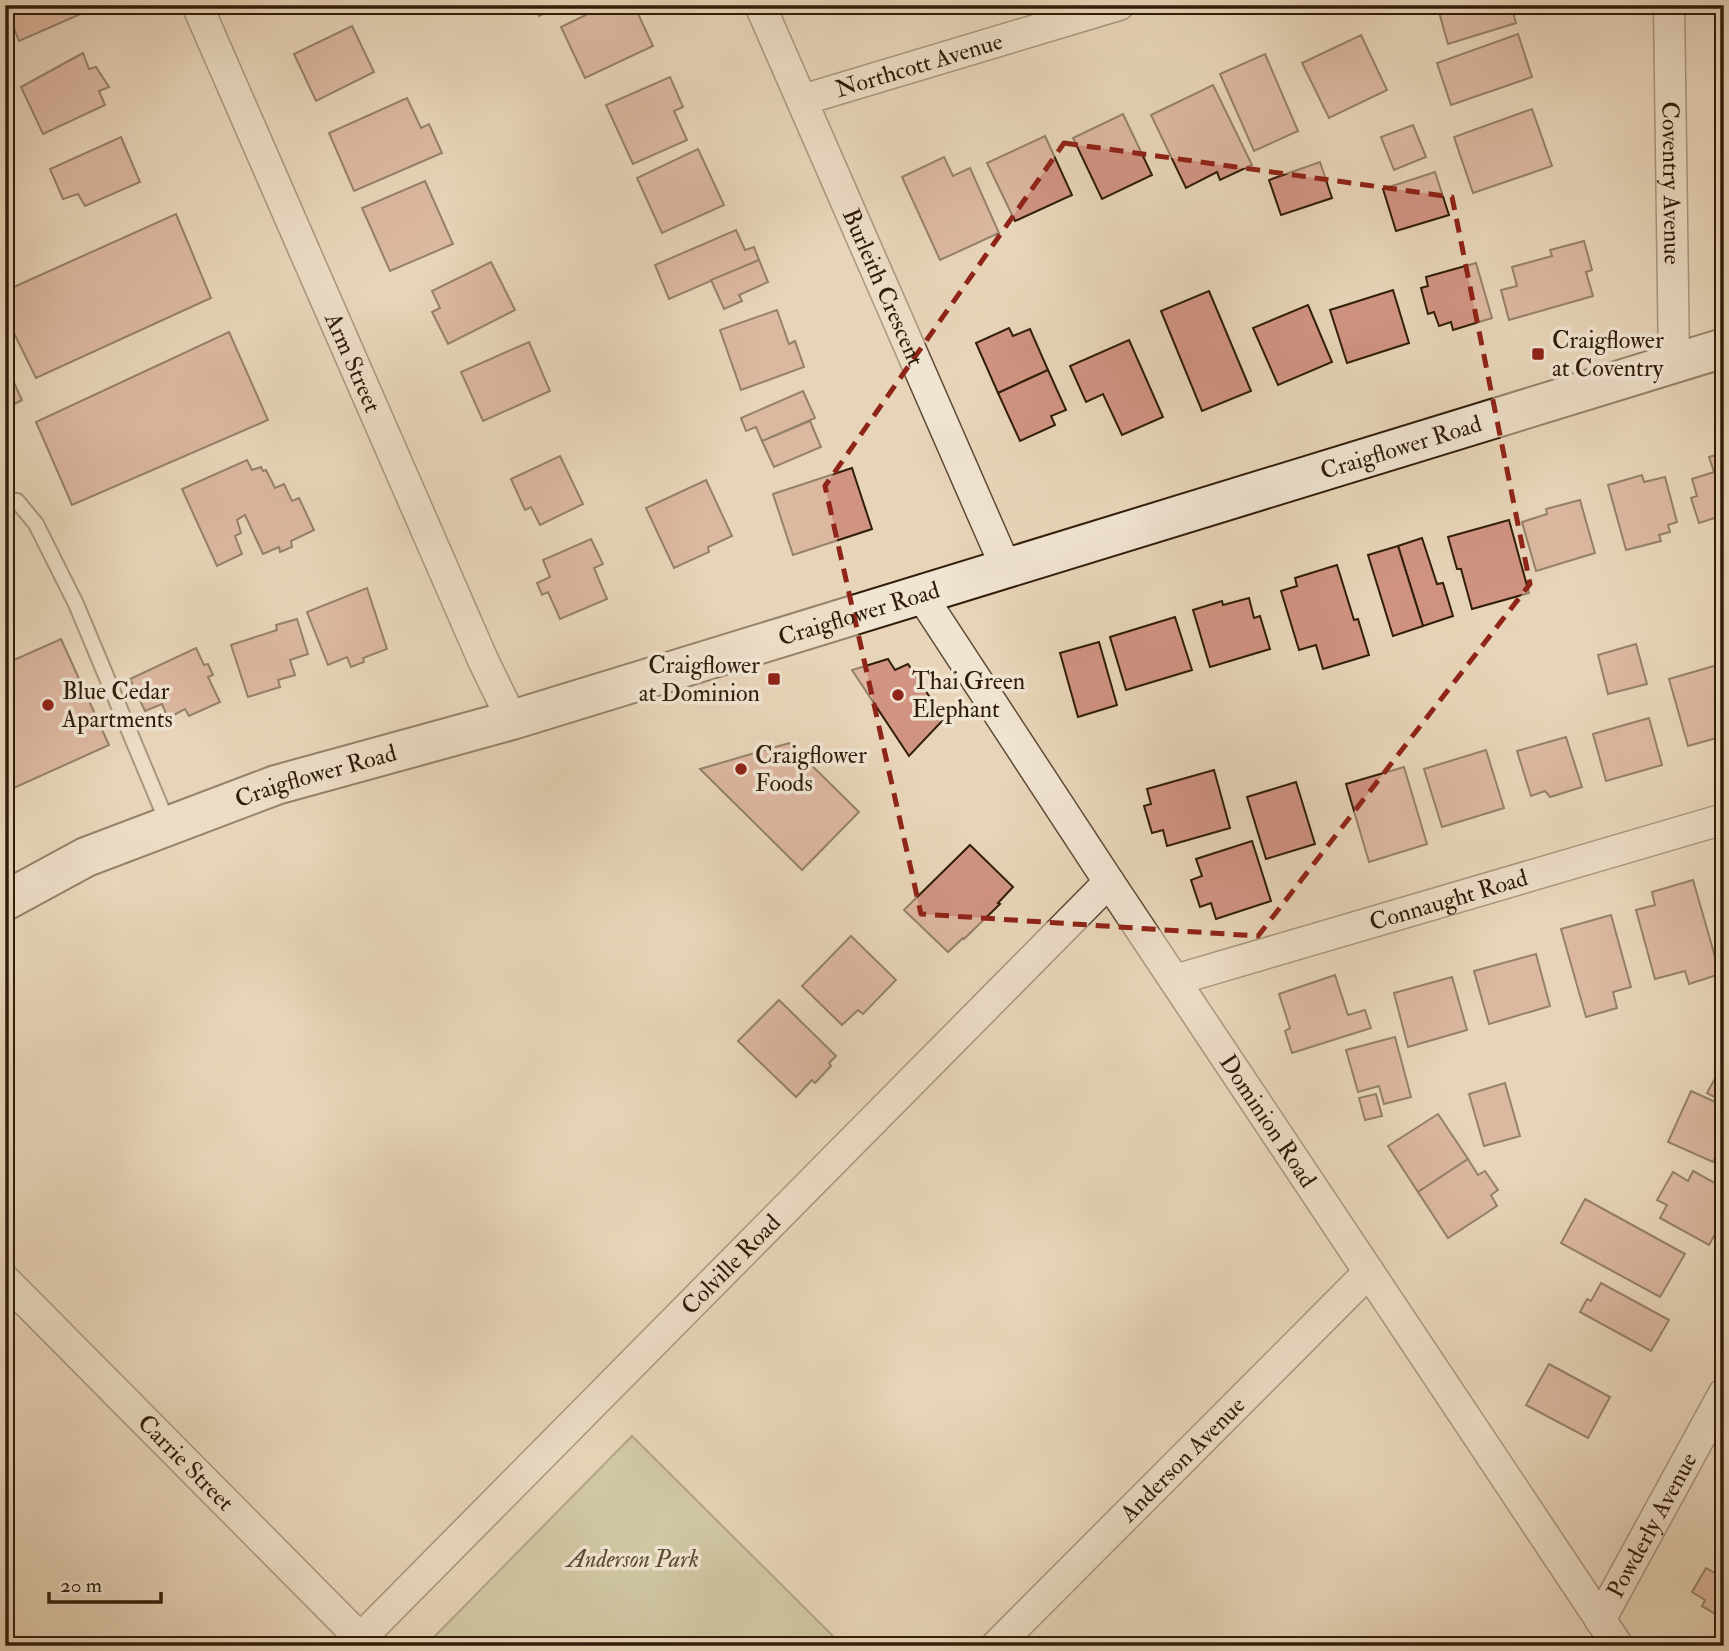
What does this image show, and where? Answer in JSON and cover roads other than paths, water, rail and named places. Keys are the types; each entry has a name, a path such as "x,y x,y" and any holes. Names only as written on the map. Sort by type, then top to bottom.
{"main road":[{"name":"Craigflower Road","path":"5,901 86,857 276,785 512,720 1724,348"}],"street":[{"name":"Arm Street","path":"197,5 483,660 512,720"},
{"name":"Burleith Crescent","path":"760,5 1007,570"},
{"name":"Northcott Avenue","path":"802,100 1119,5"},
{"name":"Coventry Avenue","path":"1669,5 1674,363"},
{"name":"Dominion Road","path":"921,595 1618,1646"},
{"name":"Connaught Road","path":"1175,980 1724,819"},
{"name":"Colville Road","path":"360,1643 1109,882"},
{"name":"Anderson Avenue","path":"996,1646 1369,1272"},
{"name":"Carrie Street","path":"5,1280 360,1643"},
{"name":"Powderly Avenue","path":"1600,1620 1724,1393"}],"lane":[{"path":"5,501 17,501 42,535 76,604 168,826"}],"place":[{"name":"Craigflower at Coventry","path":"1538,354"},
{"name":"Craigflower at Dominion","path":"774,679"},
{"name":"Thai Green Elephant","path":"898,695"},
{"name":"Blue Cedar Apartments","path":"48,705"},
{"name":"Craigflower Foods","path":"741,769"}],"park label":[{"name":"Anderson Park","path":"633,1559"}]}
